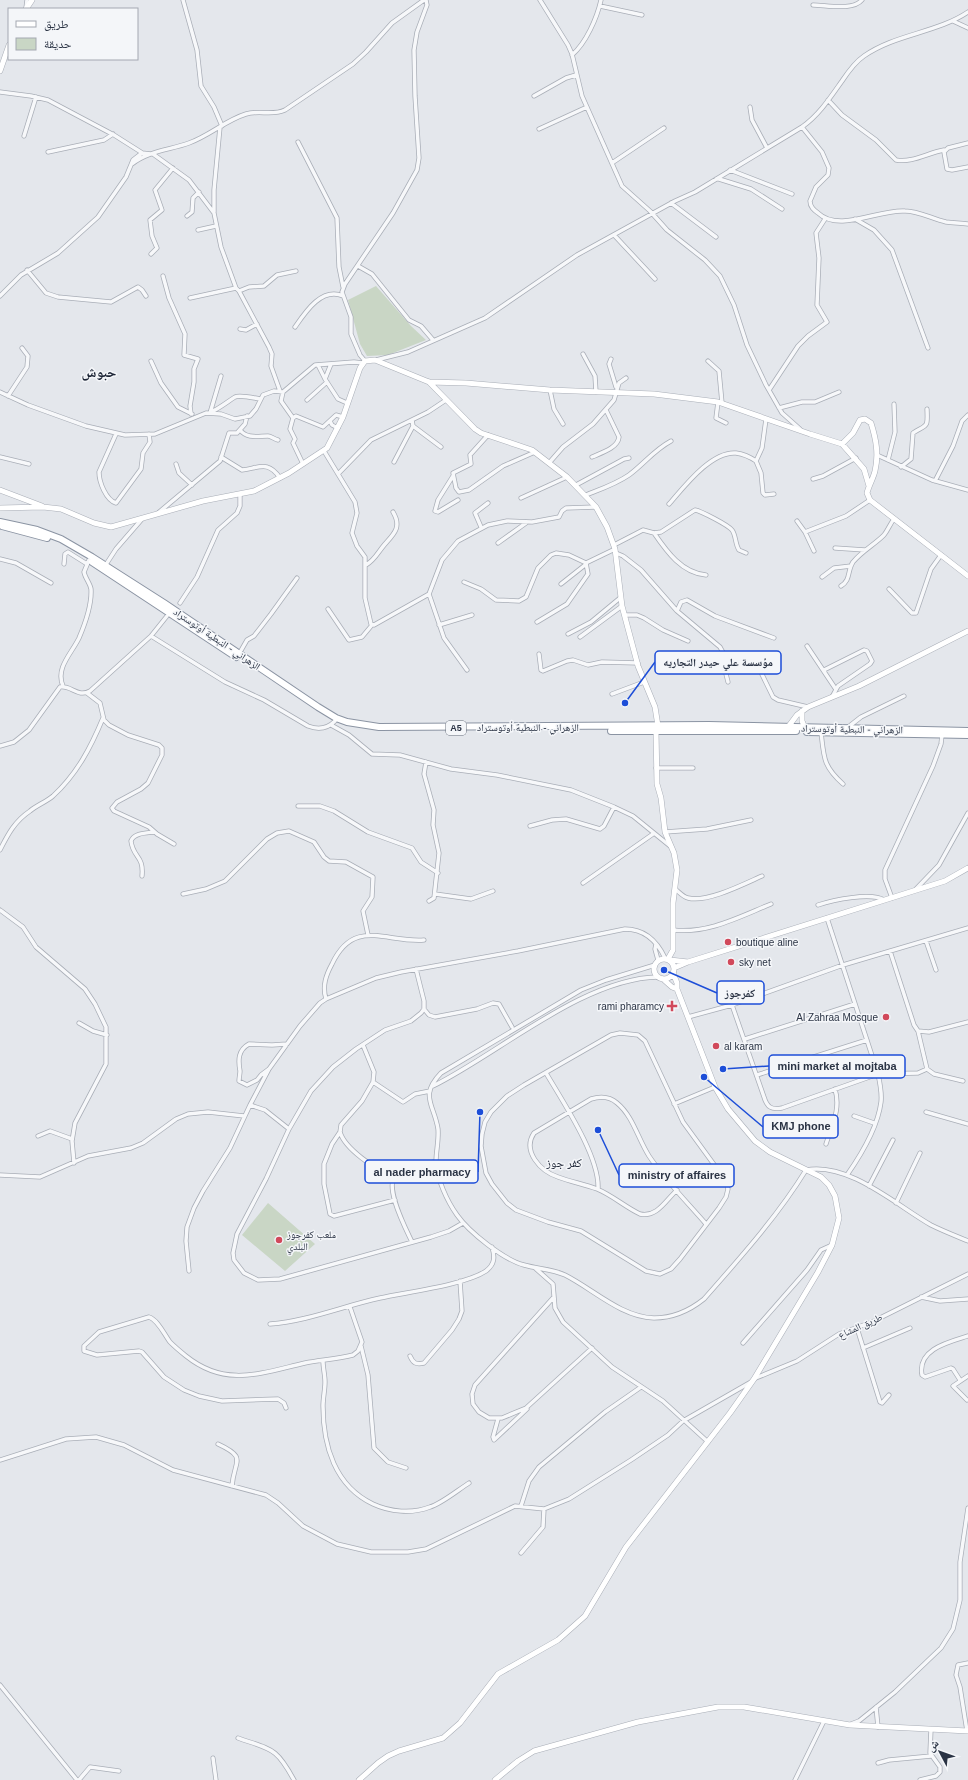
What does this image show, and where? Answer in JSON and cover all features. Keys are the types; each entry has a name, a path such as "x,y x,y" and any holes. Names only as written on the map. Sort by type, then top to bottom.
{"highway":[{"name":"الزهراني - النبطية أوتوستراد","path":"0,522 14,524 49,534 105,566 333,723 369,730 388,731 657,728"},
{"name":"الزهراني - النبطية أوتوستراد","path":"0,526 26,531 51,539 239,654 336,718 361,725 379,727 447,728 788,727 968,731"},
{"name":"الزهراني - النبطية أوتوستراد","path":"740,728 821,732 968,735"}],"street":[{"path":"183,0 197,50 201,86 214,107 221,127 214,190 214,213 221,247 236,288 240,291 272,354 271,366 282,391 281,401 293,418"},
{"path":"0,296 6,288 27,270 58,253 98,216 120,186 133,160 144,154 152,154 190,143 252,112 280,112 285,110 353,64 392,23 425,0 427,5 417,32 414,50 414,96 418,139 417,170 393,213 343,288"},
{"path":"540,0 564,37 572,55 576,75 587,107 622,186 653,214 667,230 705,260 720,276 734,305 746,345 769,390 779,408 803,432"},
{"path":"572,55 582,42 600,6 601,0"},
{"path":"813,6 849,7 857,5 862,0"},
{"path":"600,6 642,15"},
{"path":"210,413 235,419 247,416 254,413 260,399 266,393 282,391 297,382 309,369 318,365 364,362 402,354 485,318 577,255 671,203 695,192 802,127 816,116 854,65 865,55 895,41 953,20 968,12"},
{"path":"953,20 968,28"},
{"path":"0,71 8,48"},
{"path":"534,96 566,78 576,75"},
{"path":"0,92 36,97 61,106 113,134 144,154"},
{"path":"24,136 36,97"},
{"path":"828,100 842,115 876,140 896,160 913,160 929,153 968,143"},
{"path":"539,129 587,107"},
{"path":"750,107 752,120 767,148"},
{"path":"802,127 822,152 829,168 828,175 814,190 810,201 813,209 825,219 832,221 855,219 903,210 920,213 946,222 968,224"},
{"path":"612,163 664,128"},
{"path":"48,152 104,140 113,134"},
{"path":"298,142 337,218 339,267 344,296 351,317 351,334 364,362"},
{"path":"944,150 945,166 947,169 952,170 968,167"},
{"path":"152,154 173,168 199,192 214,213"},
{"path":"151,254 157,248 152,236 150,220 162,210 156,190 173,168"},
{"path":"730,170 792,194"},
{"path":"714,180 719,179 751,189 782,209"},
{"path":"187,216 192,212 193,198 199,192"},
{"path":"671,203 716,237"},
{"path":"769,390 783,366 804,340 827,322 817,305 819,258 816,233 825,219"},
{"path":"855,219 874,230 892,250 928,348"},
{"path":"198,230 216,226"},
{"path":"614,235 655,279"},
{"path":"358,266 372,274 409,320 421,326 432,340"},
{"path":"27,270 46,293 58,297 111,302 138,287 146,296"},
{"path":"240,291 250,287 264,286 277,275 296,271"},
{"path":"163,276 169,298 185,334 184,355 198,359 194,369 191,414"},
{"path":"190,298 236,288"},
{"path":"295,327 315,302 330,294 337,293 344,296"},
{"path":"240,329 246,330 257,324"},
{"path":"8,396 27,367 28,356 22,348"},
{"path":"583,354 595,376 596,392"},
{"path":"549,463 555,454 589,428 614,400 616,390 610,364 611,359"},
{"path":"375,360 429,382 466,383 596,392 616,390 700,398 720,403 842,444 856,458 866,473 869,486"},
{"path":"151,361 161,383 178,407 195,416"},
{"path":"708,361 719,371 720,403 716,418 726,423"},
{"path":"0,508 43,507 67,510 94,523 108,527 142,519 207,500 254,491 303,464 324,451 330,444 343,417 356,377 364,362"},
{"path":"307,400 326,380 331,364"},
{"path":"318,365 338,399 347,404"},
{"path":"210,413 222,376"},
{"path":"616,390 626,378"},
{"path":"429,382 475,430 526,447 535,452 576,485 596,507 615,549 622,606 644,682 655,706 657,728 656,768 665,832 676,862 673,950 668,959"},
{"path":"550,390 554,409 563,424"},
{"path":"0,392 78,423 116,434 150,434 164,431 195,416 210,413 222,408 235,397 260,399"},
{"path":"779,408 802,402 815,402 839,392"},
{"path":"338,474 371,440 428,412 446,400"},
{"path":"888,460 895,432 894,404"},
{"path":"901,467 911,459 913,433 923,428 927,424 927,409"},
{"path":"592,457 616,445 619,441 619,437 606,410"},
{"path":"293,418 296,416 323,427 336,415 343,417"},
{"path":"935,481 953,446 962,421 968,415"},
{"path":"156,515 218,463 229,432 237,433 247,416"},
{"path":"293,418 290,429 295,439 293,443 303,464"},
{"path":"756,461 762,448 766,419"},
{"path":"842,444 853,433 860,420 868,419 874,431 877,455 875,471 867,492 870,500 968,576"},
{"path":"394,462 413,426 412,420"},
{"path":"330,421 332,426 338,428"},
{"path":"413,426 441,447"},
{"path":"240,430 247,436 262,438 269,436 278,440"},
{"path":"116,434 99,472 104,490 112,502 116,503 141,468 143,453 150,442 150,434"},
{"path":"458,500 438,512 436,511 438,500 455,472 471,464 470,455 488,435"},
{"path":"586,495 613,484 629,474 651,454 671,441"},
{"path":"324,451 355,502 357,513 352,533 357,546 365,557 365,598 369,619 372,624"},
{"path":"453,476 457,490 463,492 481,484 505,466 535,452"},
{"path":"669,504 697,474 720,457 738,453 756,461 761,473 763,494 774,494"},
{"path":"877,455 935,481 968,490"},
{"path":"0,457 29,464"},
{"path":"221,457 242,470 261,465 266,466 280,478"},
{"path":"576,485 624,459 629,458"},
{"path":"813,479 823,476 856,458"},
{"path":"176,464 179,473 192,484"},
{"path":"521,498 567,477"},
{"path":"0,490 43,507"},
{"path":"180,603 197,577 218,530 237,512 240,506 240,494"},
{"path":"806,532 846,516 870,500"},
{"path":"481,527 475,513 488,503"},
{"path":"467,670 444,638 429,594 432,581 442,560 454,544 481,527 503,521 526,523 558,518 566,508 596,507"},
{"path":"561,584 586,564 615,549 643,530 654,533 664,531 691,511 696,510 729,527 733,532 738,548 742,553 746,553"},
{"path":"366,565 374,559 396,531 396,520 393,512"},
{"path":"841,586 848,581 851,566 865,550 883,536 894,518"},
{"path":"105,566 116,549 142,519"},
{"path":"797,521 806,532 814,551"},
{"path":"498,543 526,523"},
{"path":"654,533 684,568 695,573 706,575"},
{"path":"835,548 865,550"},
{"path":"615,549 649,578 677,611 720,647 727,660 725,670 728,682"},
{"path":"64,564 64,554 68,552 88,562 84,572 91,589 89,608 79,638 61,671 60,679 63,686 80,693 87,693 100,704 103,718 106,723 121,732 156,744 162,748 162,756 148,783 141,789 117,802 112,808 114,811 134,819 174,844"},
{"path":"464,582 481,589 496,600 519,601 526,597 538,568 551,555 556,553 568,555 586,564"},
{"path":"889,589 906,608 912,613 916,612 932,569 941,555"},
{"path":"0,559 16,563 51,583"},
{"path":"537,622 560,609 570,601 588,574 586,564"},
{"path":"822,576 834,568 851,566"},
{"path":"239,654 247,640 254,636 297,578"},
{"path":"328,609 349,640 362,636 372,624 429,594"},
{"path":"568,634 591,622 620,598"},
{"path":"677,611 681,602 686,600 715,616 774,638"},
{"path":"580,637 622,606"},
{"path":"439,624 472,615"},
{"path":"625,615 637,615 663,630 688,641"},
{"path":"87,693 151,636 167,616"},
{"path":"788,727 792,720 808,707 859,686 968,631"},
{"path":"151,636 225,682 264,700 301,722 317,728 333,723 372,754 400,755 452,769 496,775 554,786 614,807 633,816 653,834 671,846"},
{"path":"807,646 835,688"},
{"path":"824,670 864,650 867,651 871,663 835,688 832,697"},
{"path":"539,654 541,670 543,671 573,660 588,665 602,662 638,663"},
{"path":"727,660 751,658 755,660 773,697 778,700 808,707"},
{"path":"612,694 644,682"},
{"path":"0,746 14,742 29,730 57,690 63,686"},
{"path":"847,728 861,717 904,696"},
{"path":"802,711 802,721 805,728"},
{"path":"0,850 6,836 16,824 29,811 53,796 71,776 91,747 103,718"},
{"path":"821,732 825,763 834,776 843,784"},
{"path":"892,898 885,879 885,870 938,756 942,744 942,735"},
{"path":"426,762 424,774 434,810 433,825 439,854 434,899 429,901"},
{"path":"656,768 693,768"},
{"path":"298,806 320,806 334,811 368,832 412,848 421,862 438,873"},
{"path":"530,826 552,820 566,819 600,829 604,826 614,807"},
{"path":"914,891 938,865 968,812"},
{"path":"665,832 707,829 752,820"},
{"path":"183,894 206,889 225,881 268,838 277,833 289,831 314,842 324,857 329,861 346,862 373,877 372,897 363,911 368,935"},
{"path":"142,876 142,863 130,841 138,835 154,832"},
{"path":"583,883 653,834"},
{"path":"433,1086 565,1008 602,990 629,980 667,978 674,971 688,962 945,881 968,868"},
{"path":"675,889 688,898 701,898 736,888 762,876"},
{"path":"435,894 471,899 493,891"},
{"path":"818,905 835,900 875,896 885,900"},
{"path":"673,930 691,931 710,928 771,904"},
{"path":"0,910 23,927 36,947 85,988 101,1015 106,1027 106,1068 75,1123 72,1139 74,1163"},
{"path":"827,918 878,1074 881,1102 863,1150 847,1175"},
{"path":"189,1271 186,1241 187,1227 194,1208 230,1148 244,1116 269,1069 315,1009 326,999 376,978 625,928 643,932 659,947 668,959 674,971 677,989 715,1087 728,1109 756,1141 770,1152 821,1178 829,1185 835,1196 839,1218 832,1245 754,1379 708,1442 626,1547 590,1609 579,1623 558,1640 511,1665 498,1674 463,1719 443,1738 399,1751 388,1756 374,1766 359,1780"},
{"path":"688,1017 732,1005 843,965 968,928"},
{"path":"326,999 324,990 325,980 338,952 353,938 368,935 384,936 410,941 424,940"},
{"path":"926,941 936,970"},
{"path":"656,944 655,949 658,960 655,965 654,972 672,987 677,989"},
{"path":"890,952 914,1025 918,1031 927,1069 934,1074 963,1081"},
{"path":"658,960 668,959 688,962"},
{"path":"655,965 606,980 561,1001 441,1073 430,1091 430,1105 436,1119 438,1130 436,1161 440,1179 448,1199 463,1223 492,1247 515,1262 560,1273 609,1302 640,1315 654,1318 681,1314 693,1308 704,1299 745,1252 795,1187 806,1170"},
{"path":"416,969 424,1009 429,1015 434,1017 477,1009 493,1003 499,1004 512,1027"},
{"path":"561,1001 565,1008"},
{"path":"745,1039 855,1004"},
{"path":"732,1005 745,1039 765,1101 768,1105 775,1109 835,1090 878,1074 918,1073 927,1069"},
{"path":"424,1009 418,1016 385,1030 333,1066 302,1104 234,1245 234,1260 244,1273 258,1280 280,1279 449,1231 463,1223"},
{"path":"918,1031 929,1032 968,1022"},
{"path":"79,1023 93,1031 107,1035"},
{"path":"620,1033 638,1035 646,1040 674,1104 689,1131 726,1181 728,1189 726,1197 680,1259 671,1269 660,1274 646,1271 581,1231 533,1217 516,1210 507,1203 492,1184 486,1173 481,1146 482,1134 485,1122 497,1104 507,1096 611,1035 620,1033"},
{"path":"757,1075 867,1040"},
{"path":"269,1069 257,1080 247,1085 239,1081 240,1072 238,1063 242,1049 249,1044 254,1043 272,1045 287,1044"},
{"path":"363,1045 374,1072 373,1082 362,1101 341,1125 340,1132 328,1153 323,1174 330,1214 334,1216 395,1200"},
{"path":"546,1073 568,1111 596,1169 598,1189"},
{"path":"373,1082 403,1102 415,1094 430,1091"},
{"path":"674,1104 715,1087"},
{"path":"826,1144 838,1108 838,1098 835,1090"},
{"path":"677,1190 655,1213 645,1215 631,1209 598,1189 546,1172 532,1155 530,1140 534,1133 568,1111 598,1097 604,1097 616,1102 626,1112 649,1155 706,1224"},
{"path":"250,1105 265,1110 289,1129"},
{"path":"0,1175 40,1177 88,1156 135,1147 149,1139 176,1119 188,1114 208,1112 244,1116"},
{"path":"926,1112 968,1124"},
{"path":"854,1116 874,1123"},
{"path":"38,1136 50,1131 72,1139"},
{"path":"340,1132 342,1137 353,1150 381,1173 392,1178"},
{"path":"869,1186 893,1140"},
{"path":"896,1203 920,1153"},
{"path":"412,1242 395,1200 391,1185 392,1178 397,1174 436,1161"},
{"path":"806,1170 828,1169 847,1175 869,1186 933,1226 968,1241"},
{"path":"743,1343 807,1270 821,1250 832,1245"},
{"path":"270,1324 287,1323 381,1298 460,1281 481,1274 491,1266 494,1260 492,1247"},
{"path":"535,1268 552,1281 554,1287 554,1308 558,1316 612,1367 662,1402 708,1442"},
{"name":"طريق المشاع","path":"544,1509 555,1506 590,1488 668,1435 683,1421 761,1374 797,1361 839,1334 857,1328 968,1274"},
{"path":"410,1356 413,1362 417,1364 424,1363 452,1330 462,1310 460,1281"},
{"path":"921,1297 940,1301 968,1299"},
{"path":"534,1402 514,1414 498,1419 489,1418 479,1412 474,1404 472,1394 475,1385 553,1298"},
{"path":"350,1307 361,1336 361,1346 368,1375 374,1448 388,1462 406,1468"},
{"path":"286,1408 284,1403 278,1399 263,1398 222,1401 199,1396 184,1390 164,1376 142,1352 131,1351 92,1354 84,1351 84,1346 99,1332 149,1317 155,1320 171,1342 187,1356 210,1370 228,1375 245,1376 267,1373 353,1355 361,1346"},
{"path":"857,1328 880,1402 882,1403 889,1395"},
{"path":"863,1348 910,1328"},
{"path":"960,1380 951,1368 925,1377 922,1375 922,1364 923,1359 930,1352 968,1336"},
{"path":"498,1419 493,1437 494,1440 592,1348"},
{"path":"323,1361 325,1383 323,1407 328,1449 340,1476 358,1494 380,1507 396,1511 412,1510 430,1507 469,1483"},
{"path":"967,1400 953,1387 954,1384 968,1376"},
{"path":"521,1506 529,1481 539,1467 605,1412 641,1387"},
{"path":"0,1460 66,1439 96,1437 124,1445 173,1470 266,1495 273,1499 303,1526 329,1540 371,1552 408,1552 426,1549 466,1532 515,1506 544,1509 543,1527 522,1554"},
{"path":"218,1444 237,1456 238,1460 232,1486"},
{"path":"850,1725 859,1721 876,1707 934,1654 953,1629 960,1600 960,1562 968,1508"},
{"path":"495,1780 518,1761 534,1751 638,1722 718,1707 744,1707 850,1725 968,1731 960,1687 956,1675 958,1665 968,1663"},
{"path":"0,1685 78,1780 90,1767 119,1771"},
{"path":"876,1707 878,1727"},
{"path":"795,1780 824,1721"},
{"path":"920,1780 936,1776 940,1772 940,1767 931,1756 931,1729"},
{"path":"238,1738 273,1751 282,1759 294,1780"},
{"path":"878,1763 889,1760 931,1756"},
{"path":"213,1758 216,1780"}],"green space":[{"path":"376,286 411,326 426,340 388,355 367,356 360,344 348,300"},
{"name":"ملعب كفرجوز البلدي","path":"268,1203 315,1244 285,1271 242,1235"}],"place":[{"name":"مؤسسة علي حيدر التجاريه","path":"625,703"},
{"name":"boutique aline","path":"728,942"},
{"name":"sky net","path":"731,962"},
{"name":"كفرجوز","path":"664,970"},
{"name":"rami pharamcy","path":"672,1006"},
{"name":"Al Zahraa Mosque","path":"886,1017"},
{"name":"al karam","path":"716,1046"},
{"name":"mini market al mojtaba","path":"723,1069"},
{"name":"KMJ phone","path":"704,1077"},
{"name":"al nader pharmacy","path":"480,1112"},
{"name":"ministry of affaires","path":"598,1130"},
{"name":"ملعب كفرجوز البلدي","path":"279,1240"}],"district":[{"name":"حبوش","path":"99,372"},
{"name":"كفر جوز","path":"564,1163"}]}
